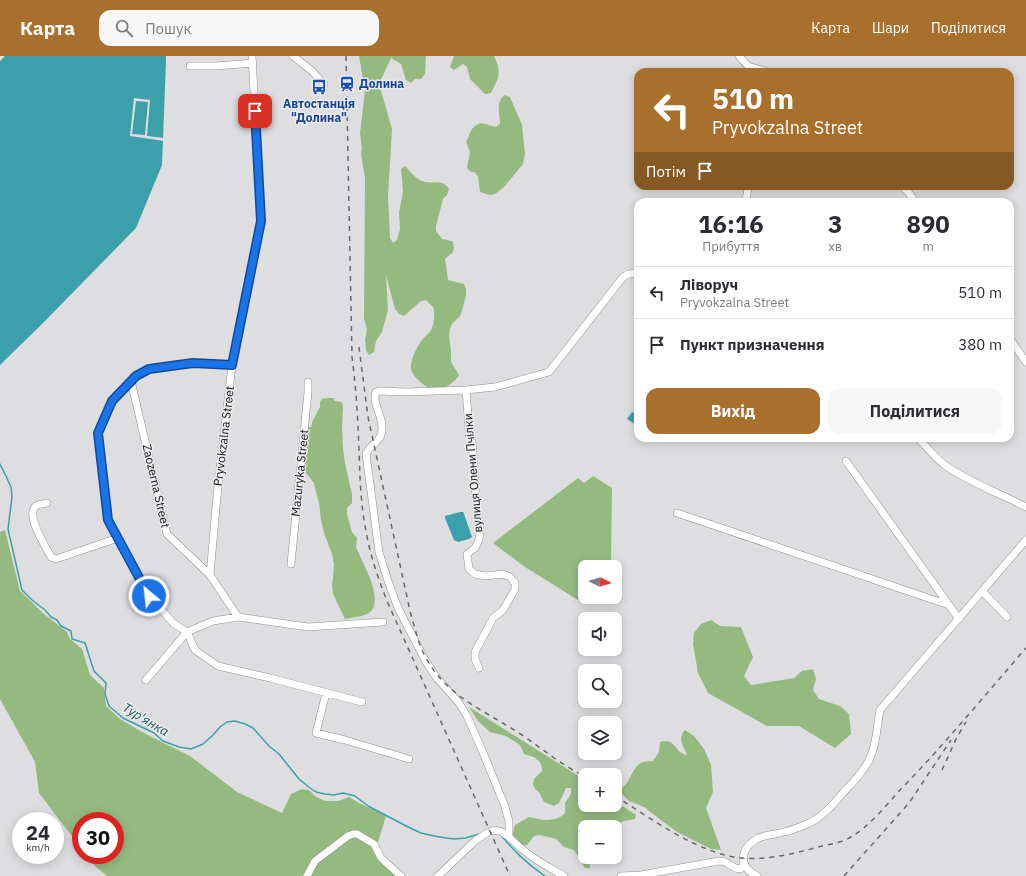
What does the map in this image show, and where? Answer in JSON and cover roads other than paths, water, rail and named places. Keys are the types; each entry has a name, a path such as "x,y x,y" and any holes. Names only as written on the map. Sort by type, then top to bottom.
{"street":[{"path":"293,56 312,71 324,84"},
{"path":"739,56 748,68"},
{"path":"190,66 216,66 252,60"},
{"name":"Pryvokzalna Street","path":"210,576 217,496 232,365 261,221 252,60"},
{"path":"906,190 912,198"},
{"path":"509,837 509,821 504,804 467,716 459,703 436,677 425,660 398,608 390,588 379,552 366,454 381,436 381,418 374,397 376,392 379,391 406,392 466,390 495,387 549,372 623,277 634,273"},
{"path":"1014,345 1026,362"},
{"path":"232,365 193,363 149,369 136,376 112,401 98,433 108,520 149,596 173,623 187,632 195,650 218,666 362,702"},
{"name":"Zaozerna Street","path":"131,381 167,534 210,576"},
{"name":"Mazuryka Street","path":"291,564 308,382"},
{"name":"вулиця Олени Пчілки","path":"466,390 469,429 472,441 477,514 480,531 479,540 475,548 467,554 469,569 475,574 486,576 503,574 510,577 515,583 515,589 510,598 503,610 493,618 475,652 475,659 479,668"},
{"path":"922,442 945,466 978,485 1026,507"},
{"path":"846,461 959,619"},
{"path":"47,503 36,506 32,515 37,529 51,557 56,559 118,538"},
{"path":"677,513 949,605"},
{"path":"757,876 752,874 744,865 743,858 746,849 750,844 764,836 784,832 808,824 818,818 866,767 874,745 880,710 1026,540"},
{"path":"210,576 238,617"},
{"path":"982,591 1007,617"},
{"path":"146,680 187,632 213,621 238,617 308,627 383,622"},
{"path":"326,693 316,732 409,759"},
{"path":"438,876 476,840 489,832 498,830 509,837 525,853 564,876"},
{"path":"307,876 315,861 348,836 353,834 362,836 374,844 381,858 401,876"},
{"path":"621,876 641,875 719,861 726,862 732,867 740,869 744,865"}],"water":[{"path":"5,56 166,56 166,61 162,165 136,228 0,365 0,61"},
{"path":"632,412 634,413 634,423 627,419"},
{"path":"463,512 464,514 472,537 458,542 454,540 445,516"}],"waterway":[{"name":"Тур'янка","path":"0,464 11,487 12,497 8,529 22,590 51,617 57,620 61,626 71,631 72,639 85,643 94,671 106,683 105,694 109,706 123,718 154,733 163,741 179,747 191,749 203,744 227,722 235,721 245,724 253,728 269,746 279,754 299,779 316,792 334,795 343,793 355,796 368,806 421,833 455,839 479,834"},
{"name":"Тур'янка","path":"500,834 521,857 545,876"}],"railway":[{"path":"346,56 352,357 357,410 361,492 368,540 380,584 387,601 510,876"},
{"path":"359,347 368,417 410,611 423,652 431,667 452,690 465,700 519,733 558,761 578,773"},
{"path":"622,800 679,836 707,849 734,857 772,857 841,842 865,827 878,814 933,755 1026,648"},
{"path":"942,770 957,737 966,722"},
{"path":"844,876 909,803 951,740"}],"place":[{"name":"Долина","path":"347,84"},
{"name":"Автостанція \"Долина\"","path":"319,87"}]}
